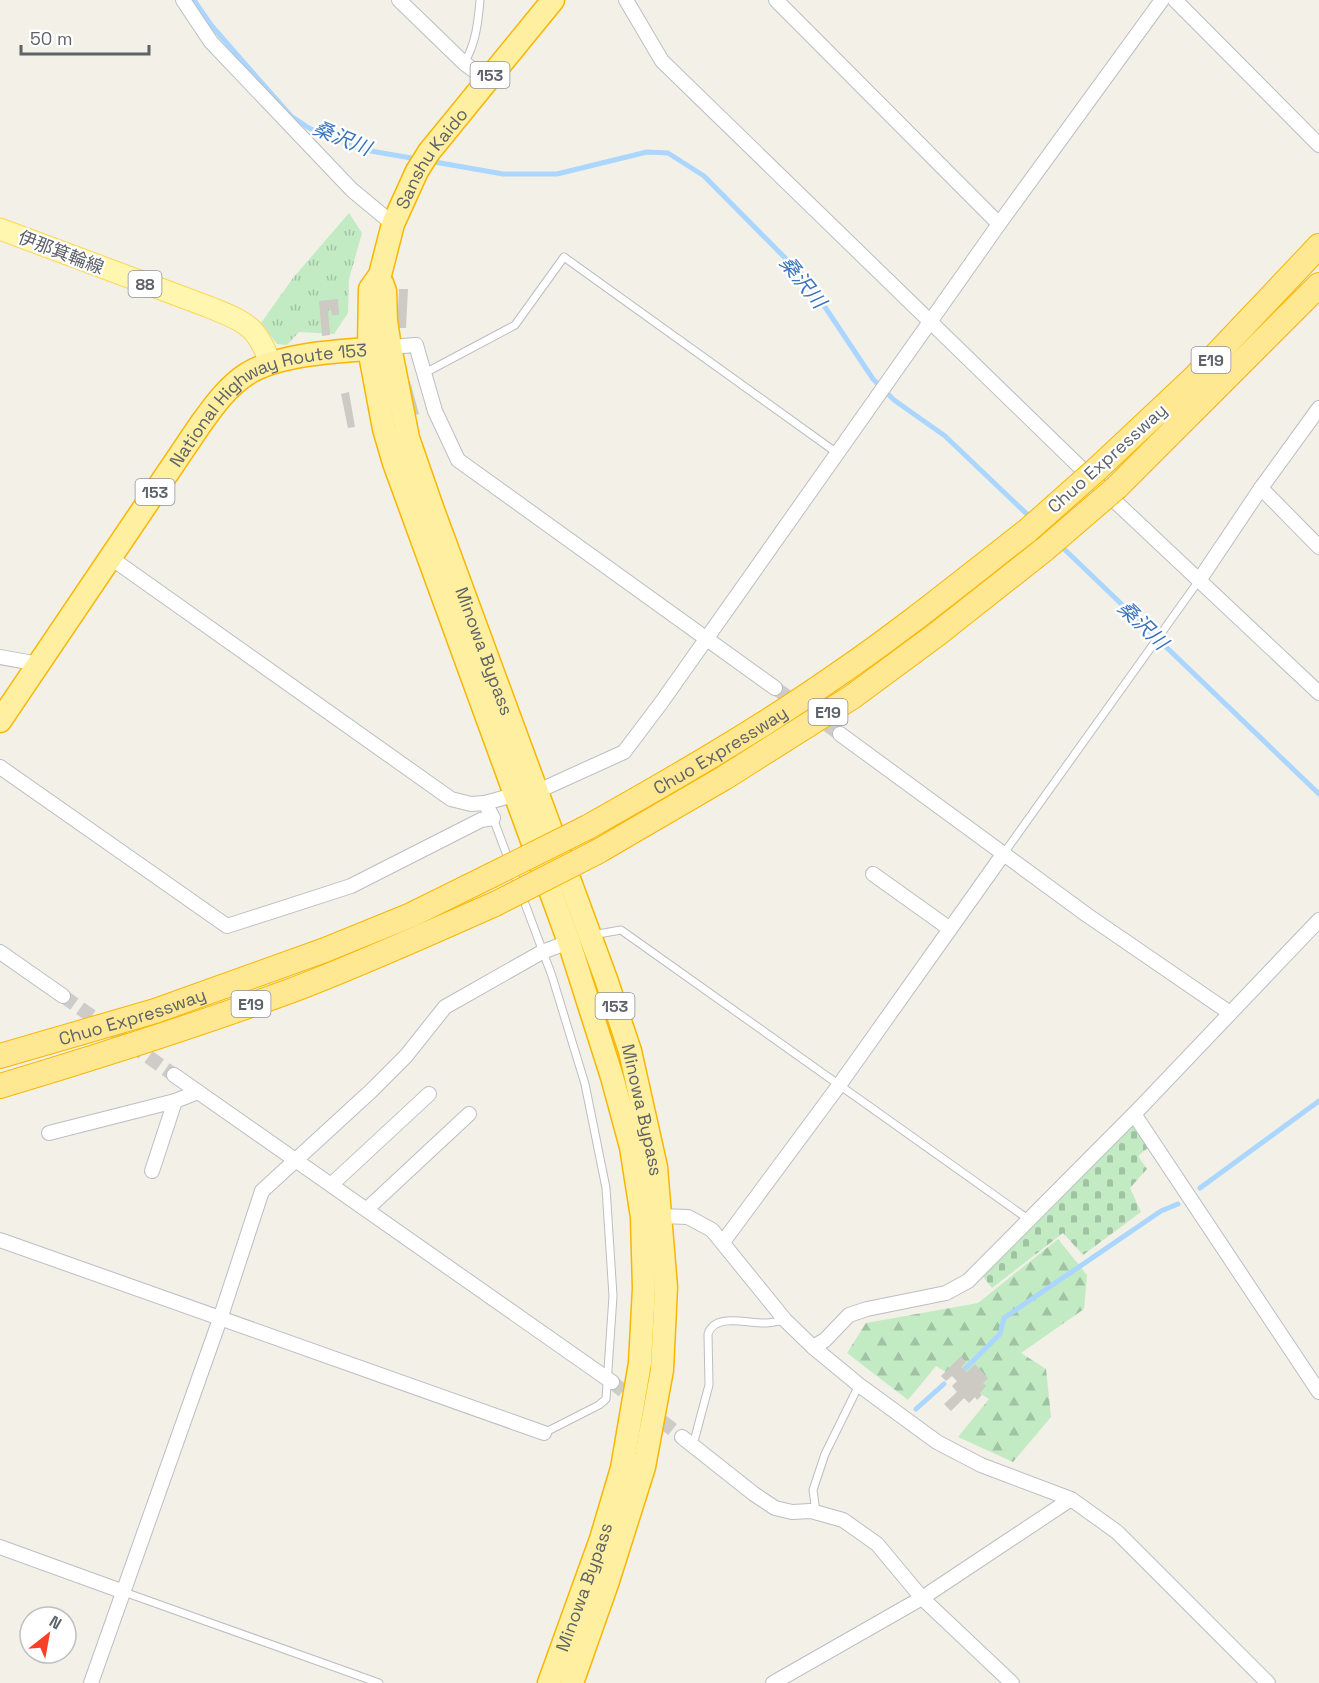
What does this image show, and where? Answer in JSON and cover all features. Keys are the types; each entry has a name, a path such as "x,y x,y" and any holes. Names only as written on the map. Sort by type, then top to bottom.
{"highway":[{"name":"Sanshu Kaido","path":"379,348 370,289 380,275 393,224 423,161 553,0"},
{"name":"Chuo Expressway","path":"0,1056 155,1011 325,950 411,915 588,827 710,758 836,676 920,615 1027,531 1194,378 1319,246"},
{"name":"Chuo Expressway","path":"0,1086 165,1034 290,990 409,942 495,904 597,852 724,778 852,697 936,635 1045,549 1117,487 1319,285"},
{"name":"National Highway Route 153","path":"0,721 211,409 238,381 270,363 379,348"},
{"name":"Minowa Bypass","path":"379,348 412,448 536,792 580,939 631,1147 642,1216 644,1288 640,1363 622,1468 602,1539 549,1683"},
{"name":"Minowa Bypass","path":"379,348 384,429 394,463 514,795 630,1051 657,1167 666,1287 662,1370 644,1467 608,1581 572,1683"}],"main road":[{"name":"伊那箕輪線","path":"0,229 239,320 256,332 270,363"}],"street":[{"path":"183,0 211,42 352,190 393,224"},
{"path":"399,0 464,63 487,80"},
{"path":"626,0 662,61 1120,506 1319,693"},
{"path":"776,0 999,224"},
{"path":"536,792 624,752 999,224 1162,0"},
{"path":"1175,0 1319,145"},
{"path":"379,348 416,345 435,411 458,460 775,688"},
{"path":"1200,579 1261,488 1319,408"},
{"path":"1261,488 1319,547"},
{"path":"111,558 451,799 471,804 485,803 514,795"},
{"path":"0,657 39,664"},
{"path":"840,734 1087,915 1230,1013"},
{"path":"0,767 227,926 351,886 481,820 493,818 485,803"},
{"path":"723,1242 840,1084 1004,853"},
{"path":"873,873 950,929"},
{"path":"813,1347 825,1340 849,1315 867,1309 946,1293 968,1281 1134,1114 1319,920"},
{"path":"91,1683 220,1319 262,1191 406,1056 445,1007 542,952 580,939"},
{"path":"0,952 63,996"},
{"path":"174,1075 610,1380"},
{"path":"49,1133 175,1101 198,1092"},
{"path":"332,1184 429,1094"},
{"path":"152,1171 175,1101"},
{"path":"367,1209 469,1114"},
{"path":"1134,1114 1319,1392"},
{"path":"660,1216 688,1217 712,1230 785,1320 813,1347 859,1385 937,1442 981,1465 1071,1499 1117,1532 1268,1683"},
{"path":"0,1240 544,1433"},
{"path":"687,1441 775,1508 792,1512 816,1512 843,1520 876,1544 922,1598 1012,1683"},
{"path":"773,1683 922,1598 1071,1499"},
{"path":"0,1547 124,1592"}],"lane":[{"path":"464,63 471,53 478,23 480,0"},
{"path":"423,374 515,325 564,257 837,453"},
{"path":"1004,853 1200,579"},
{"path":"493,818 552,976 585,1084 606,1188 613,1296 610,1380 606,1399 599,1405 544,1433"},
{"path":"580,939 621,930 1028,1219"},
{"path":"687,1441 709,1385 708,1334 710,1328 715,1324 736,1321 765,1323 785,1320"},
{"path":"816,1512 813,1490 825,1454 859,1385"},
{"path":"124,1592 379,1683"}],"green space":[{"path":"349,213 362,233 349,279 348,313 334,334 299,332 287,345 277,344 261,323 293,278"},
{"path":"1132,1122 1149,1147 1138,1156 1147,1169 1130,1188 1141,1212 1083,1255 1063,1233 992,1288 981,1274"},
{"path":"1058,1239 1087,1275 1084,1309 1021,1353 1046,1369 1051,1417 1013,1462 958,1437 989,1399 936,1366 908,1400 847,1353 866,1323 978,1303"}],"building":[{"path":"399,289 408,289 406,328 397,328"},
{"path":"338,299 339,315 332,315 331,309 328,309 330,335 322,336 319,301"},
{"path":"410,381 419,414 412,416 403,383"},
{"path":"349,392 355,427 348,428 341,394"},
{"path":"961,1356 966,1362 961,1367 967,1372 975,1364 988,1378 983,1383 986,1386 980,1393 982,1395 977,1400 975,1397 969,1403 964,1398 951,1411 944,1404 957,1392 952,1386 957,1381 952,1376 946,1381 941,1376"}],"waterway":[{"name":"桑沢川","path":"194,0 211,25 291,116 309,128 359,149 417,159"},
{"name":"桑沢川","path":"429,161 503,174 557,174 647,152 668,153 704,176 807,280 873,379 894,400 945,436 1031,518"},
{"name":"桑沢川","path":"1060,545 1319,794"},
{"path":"1200,1188 1319,1101"},
{"path":"966,1368 1000,1334 1004,1318 1161,1211 1178,1204"},
{"path":"916,1409 944,1384"}],"tunnel":[{"path":"775,688 840,734"},
{"path":"63,996 174,1075"},
{"path":"612,1382 682,1437"}]}
